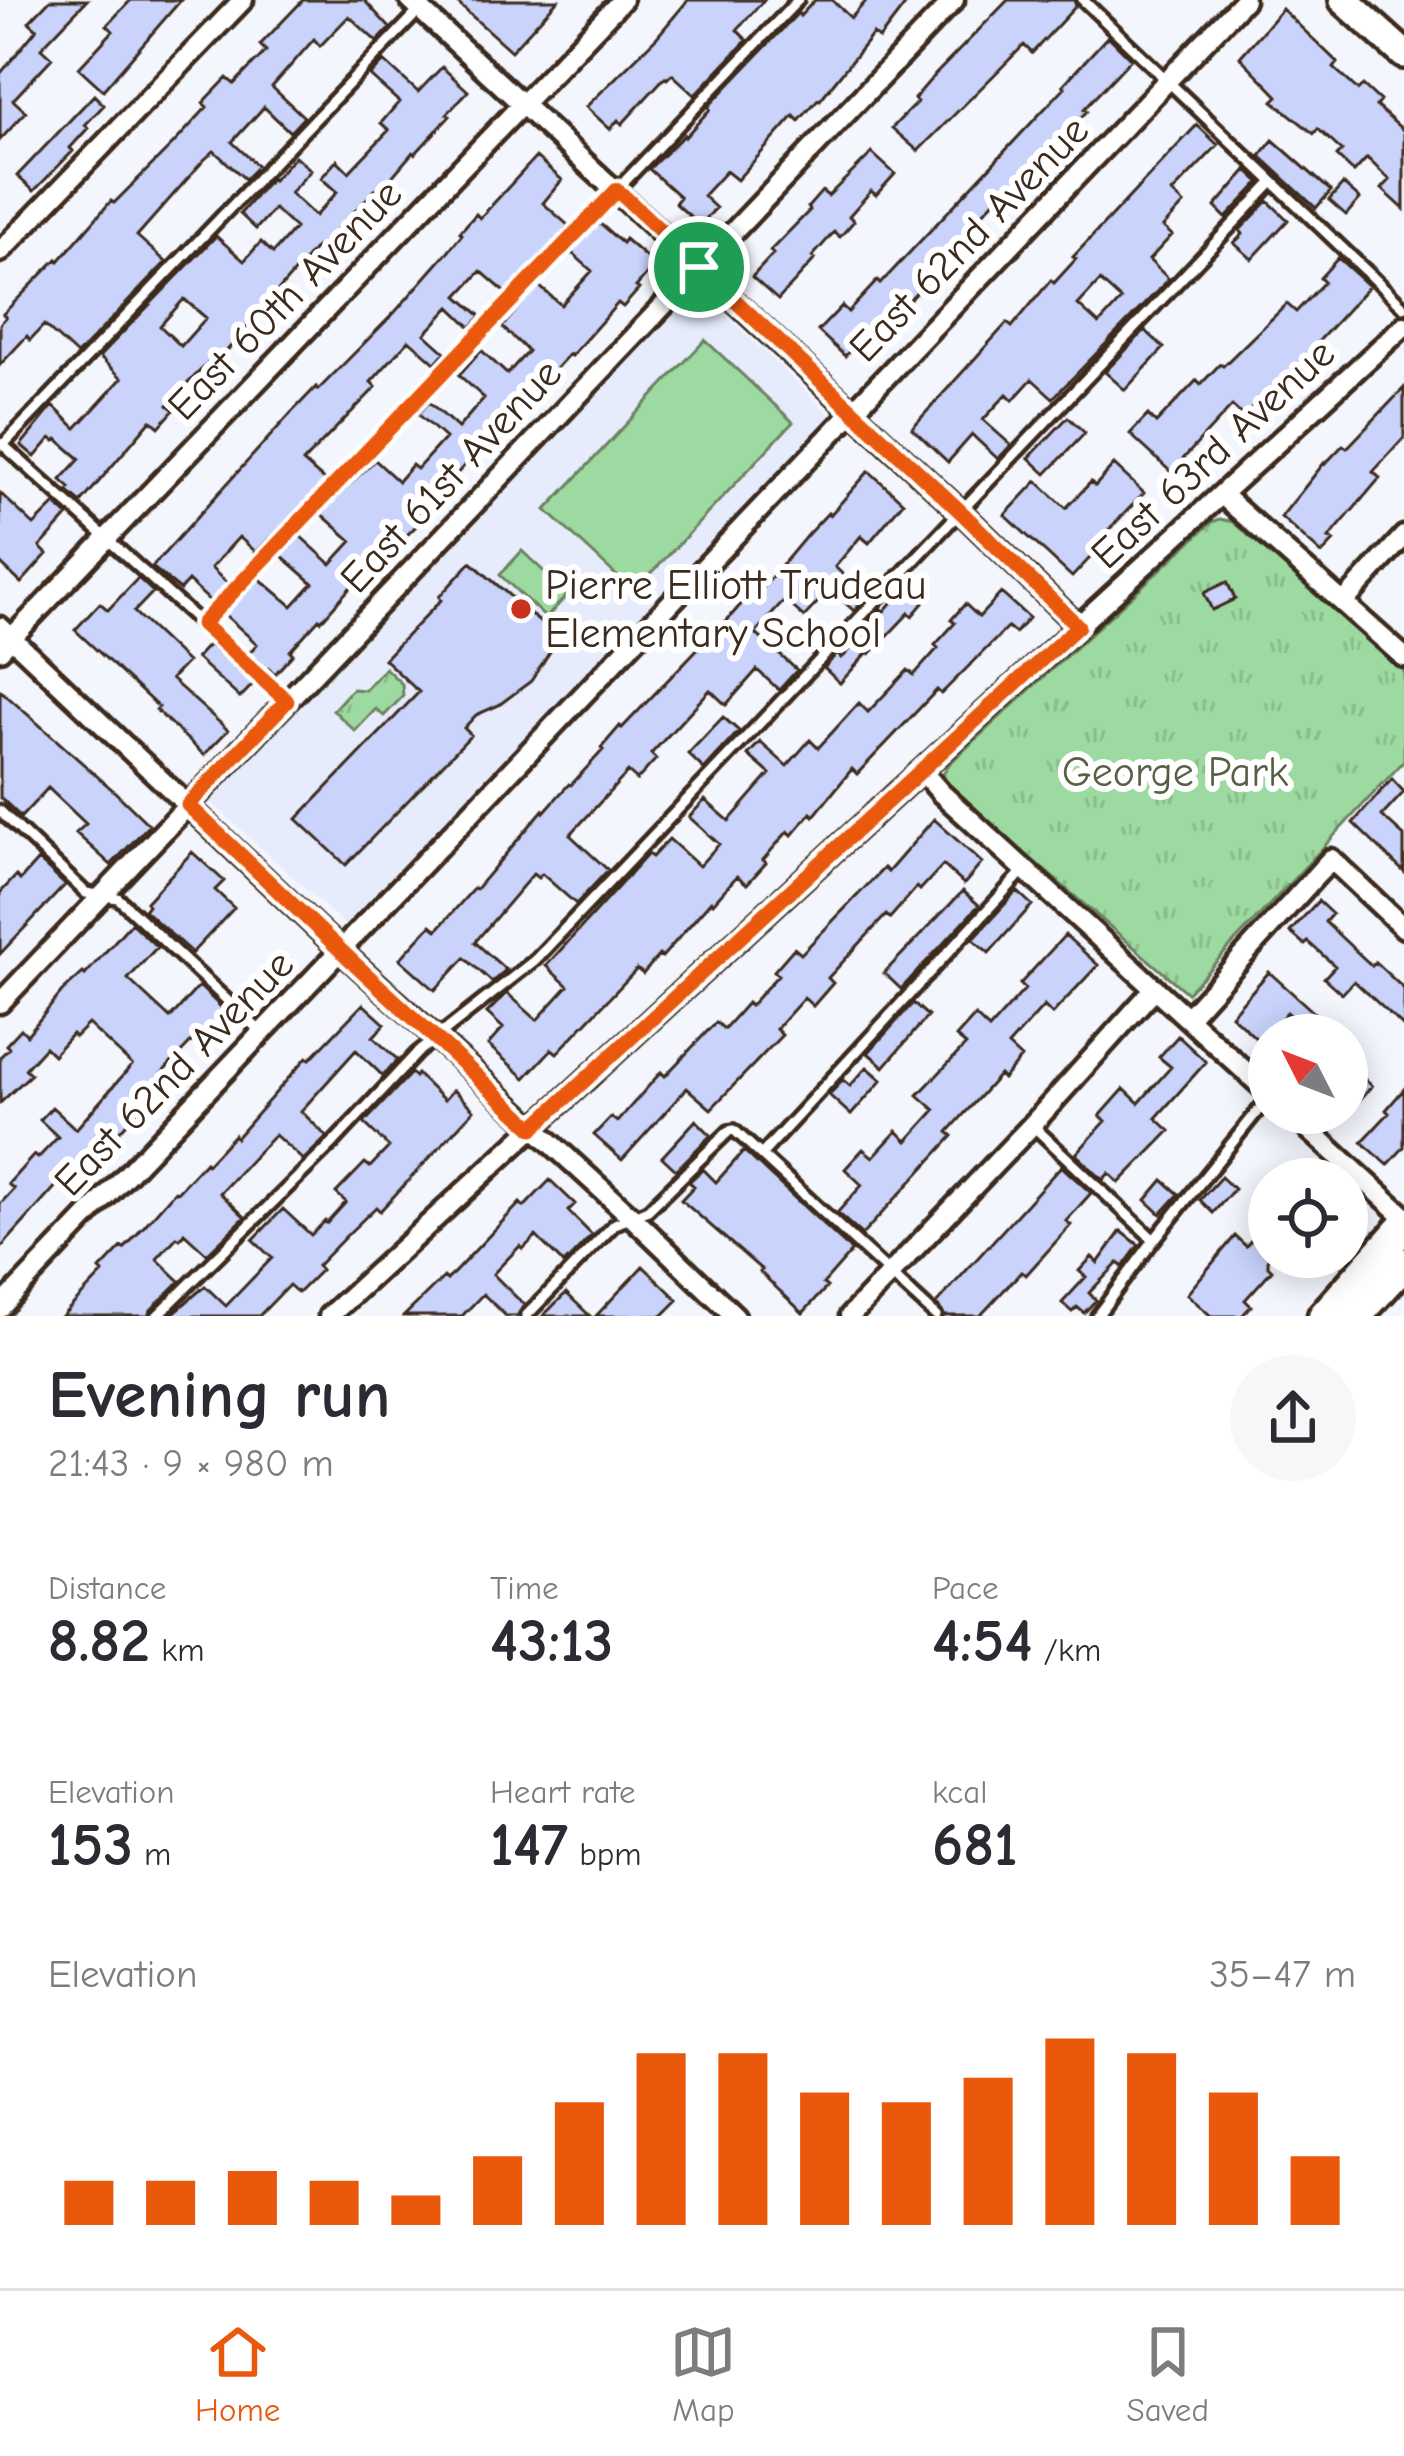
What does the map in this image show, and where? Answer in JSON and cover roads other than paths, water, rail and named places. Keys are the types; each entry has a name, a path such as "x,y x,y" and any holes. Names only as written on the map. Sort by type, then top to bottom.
{"main road":[{"path":"1324,1316 1404,1226"},
{"path":"1356,1316 1404,1264"}],"street":[{"path":"0,252 244,0"},
{"name":"East 60th Avenue","path":"4,639 108,538 622,0"},
{"name":"East 61st Avenue","path":"0,1003 954,0"},
{"name":"East 62nd Avenue","path":"0,1308 1244,0"},
{"path":"1344,0 1404,54"},
{"path":"420,3 1078,626"},
{"name":"East 63rd Avenue","path":"329,1316 1404,326"},
{"path":"1222,495 1404,658"},
{"path":"1343,603 1404,536"},
{"path":"4,639 632,1217 728,1314"},
{"path":"922,772 1248,1075"},
{"path":"1188,1017 1331,859 1404,928"},
{"path":"850,1316 1155,988"},
{"path":"1314,1134 1404,1216"}],"lane":[{"path":"202,624 799,0"},
{"path":"1083,0 1404,308"},
{"path":"287,701 2,444 420,3"},
{"path":"157,1316 417,1053 536,960 1273,182"},
{"path":"0,811 86,893 118,898 261,1032"},
{"path":"0,830 10,819"},
{"path":"762,1154 1025,869"},
{"path":"1097,1316 1248,1121"},
{"path":"1032,1124 1154,1240"},
{"path":"526,1316 615,1224 649,1210 734,1130 936,1316"}],"place":[{"name":"Pierre Elliott Trudeau Elementary School","path":"521,609"}],"park label":[{"name":"George Park","path":"1175,772"}]}
